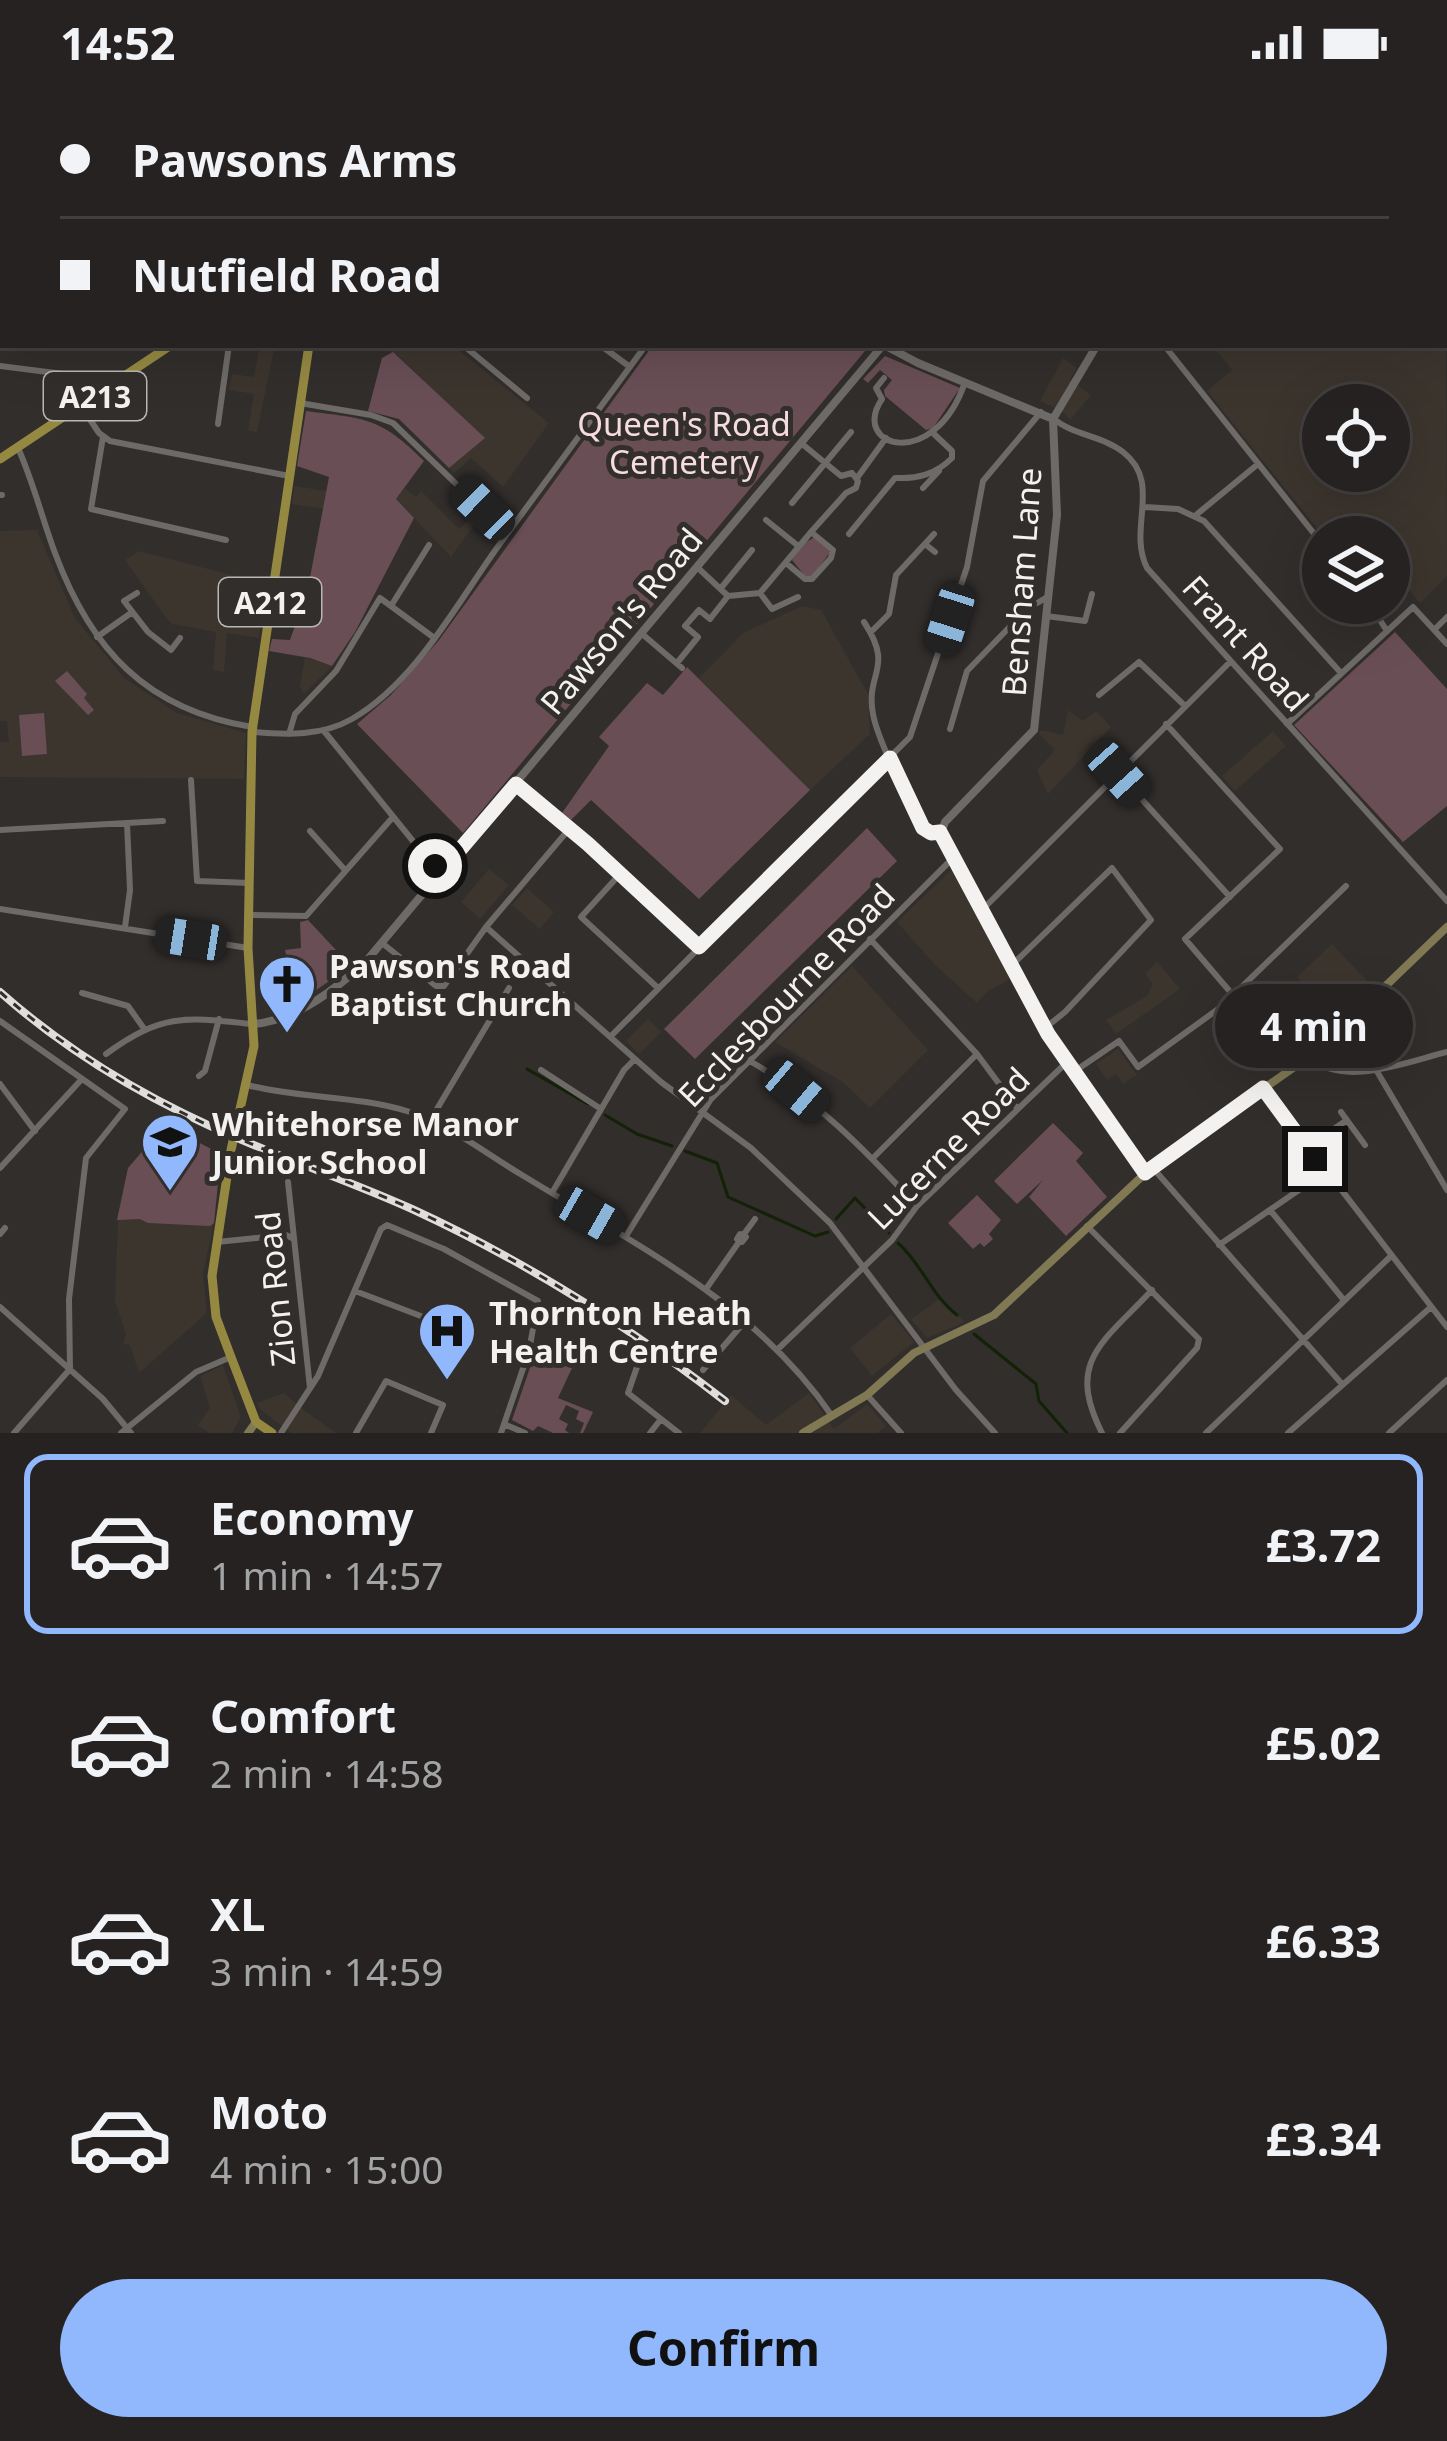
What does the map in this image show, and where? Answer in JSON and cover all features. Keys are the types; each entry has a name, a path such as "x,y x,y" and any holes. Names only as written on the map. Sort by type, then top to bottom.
{"main road":[{"name":"A213","path":"0,459 167,348"},
{"name":"A212","path":"256,1423 212,1299 231,1150 254,1024 248,948 252,730 308,348"},
{"path":"803,1433 867,1395 926,1346 989,1318 1149,1170 1310,1057 1447,927"},
{"path":"248,1433 256,1423 277,1433"}],"street":[{"path":"218,424 229,348"},
{"path":"467,348 527,398"},
{"path":"604,348 630,367"},
{"path":"18,448 75,602 125,669 151,691 210,718 290,734 325,730 368,709 412,666 644,348"},
{"name":"Pawson's Road","path":"382,944 880,348"},
{"path":"890,348 1053,419 1095,348"},
{"path":"1166,348 1302,519"},
{"path":"0,366 103,379 112,385"},
{"path":"884,378 876,388 882,399 875,415 878,428 886,438 909,444 934,434 965,382"},
{"path":"299,403 394,423 508,533"},
{"path":"81,406 103,437 117,443 290,476"},
{"path":"611,1036 913,731 967,567 983,481 1041,412"},
{"name":"Frant Road","path":"1053,419 1128,457 1143,481 1138,534 1145,565 1447,901"},
{"name":"Bensham Lane","path":"940,832 1034,730 1058,505 1053,419"},
{"path":"792,503 851,432"},
{"path":"923,488 952,454 934,434"},
{"path":"103,437 91,509 226,540"},
{"path":"856,488 857,478 886,438"},
{"path":"801,443 841,476 852,473 857,478"},
{"path":"1195,515 1258,464"},
{"path":"849,535 896,478 941,469"},
{"path":"856,488 872,502"},
{"path":"641,633 680,665 698,637 685,626 699,610 710,619 728,596 760,593 797,545 856,488"},
{"path":"1143,507 1195,515 1341,673"},
{"path":"766,520 797,545"},
{"path":"786,563 805,579 812,579 831,558 832,548 812,532"},
{"path":"871,632 889,614 896,575 934,534"},
{"path":"925,544 935,552"},
{"path":"392,606 429,545"},
{"path":"721,588 752,550"},
{"path":"697,568 728,596"},
{"path":"137,592 122,597 158,642 174,653 180,638"},
{"path":"760,593 772,609 798,597"},
{"path":"1046,616 1085,621 1092,594"},
{"path":"950,729 967,671 1027,610 1049,596"},
{"path":"290,734 295,714 336,671 380,598 433,637"},
{"path":"1287,724 1413,607 1447,644"},
{"path":"97,637 131,613"},
{"path":"1434,630 1447,617"},
{"path":"864,622 881,659 872,712 890,758 923,828 940,832 1045,1028 1149,1170 1342,1384"},
{"path":"1382,624 1387,631"},
{"path":"1099,695 1139,662 1184,705"},
{"path":"983,909 1231,662"},
{"path":"1166,724 1280,849 1185,939 1291,1070"},
{"path":"325,730 441,870"},
{"path":"1118,773 1230,896"},
{"path":"191,780 197,881 250,884"},
{"path":"516,784 699,947"},
{"path":"249,915 306,916 393,817"},
{"path":"0,830 163,821"},
{"path":"125,929 130,890 127,824"},
{"path":"106,1054 145,1030 180,1017 254,1024 289,1015 355,972 382,944 440,988 570,828"},
{"path":"315,833 345,870"},
{"name":"Ecclesbourne Road","path":"626,1236 702,1113 747,1060 954,857"},
{"path":"1013,964 1112,868 1151,920 1045,1028"},
{"path":"620,874 581,916 658,988"},
{"path":"1074,1072 1119,1040 1138,1067 1233,996 1346,886"},
{"path":"0,909 248,948"},
{"path":"486,927 635,1058 751,1148 830,1223 956,1390 995,1433"},
{"path":"870,939 977,1054 1018,1109"},
{"path":"431,1120 509,988"},
{"path":"82,993 128,1006 145,1030"},
{"path":"199,1076 205,1071 220,1019"},
{"path":"1,1024 124,1109 86,1158 69,1300 70,1369 14,1433"},
{"path":"1310,1057 1335,1071 1375,1068 1447,1052"},
{"path":"872,1159 977,1054"},
{"path":"552,1193 635,1058"},
{"path":"747,1060 796,1090 847,1132 917,1206"},
{"name":"Lucerne Road","path":"778,1349 892,1240 917,1206 1067,1063"},
{"path":"1375,1068 1447,1190"},
{"path":"541,1070 601,1109"},
{"path":"0,1168 81,1079"},
{"path":"0,1084 35,1131"},
{"path":"246,1085 290,1096 360,1100 431,1120 626,1236 747,1319 832,1416"},
{"path":"1263,1088 1447,1327"},
{"path":"1341,1112 1365,1145"},
{"path":"1306,1148 1347,1120"},
{"path":"1219,1244 1325,1172"},
{"name":"Zion Road","path":"288,1182 310,1392"},
{"path":"1270,1210 1343,1299"},
{"path":"706,1289 755,1219"},
{"path":"277,1433 310,1392 385,1225 444,1249 538,1300 529,1351 501,1433"},
{"path":"1086,1226 1197,1334 1199,1345 1120,1433"},
{"path":"217,1243 286,1235 293,1239"},
{"path":"1206,1433 1391,1256"},
{"path":"1102,1433 1086,1398 1087,1368 1152,1290"},
{"path":"356,1292 454,1329 452,1339"},
{"path":"1288,1433 1431,1307"},
{"path":"0,1308 70,1369 126,1431 196,1372 231,1357"},
{"path":"703,1370 747,1319"},
{"path":"639,1361 627,1391 680,1433"},
{"path":"1389,1433 1447,1380"},
{"path":"356,1433 386,1381 443,1405 431,1433"},
{"path":"867,1395 901,1433"},
{"path":"650,1433 661,1419"},
{"path":"505,1424 525,1433"}],"shaded area":[{"path":"259,348 274,348 257,432 248,431 254,394 229,390 232,374 254,377"},
{"path":"366,348 456,348 549,423 503,487 471,458 454,473 449,468 484,438 394,352"},
{"path":"1214,348 1446,348 1447,576 1420,603 1410,591 1410,516 1307,516 1207,391 1232,370"},
{"path":"1063,358 1077,368 1070,379 1091,395 1070,420 1040,401"},
{"path":"294,486 327,491 324,509 292,504"},
{"path":"405,488 416,497 421,491 459,529 477,512 481,515 451,557 396,499"},
{"path":"37,530 75,618 124,678 177,713 246,733 244,779 0,777 0,742 9,742 7,721 0,721 0,531"},
{"path":"139,551 267,584 259,638 227,633 224,672 213,670 216,632 167,619 125,560"},
{"path":"802,606 821,610 868,694 870,734 810,790 699,678 743,633"},
{"path":"305,657 332,666 304,694 300,687"},
{"path":"1068,710 1083,721 1096,711 1111,727 1048,794 1037,770 1055,750 1039,734 1041,730 1063,735"},
{"path":"1273,731 1286,746 1235,791 1222,776"},
{"path":"489,869 509,885 480,919 461,902"},
{"path":"951,870 1012,978 977,1003 897,922"},
{"path":"527,888 554,912 540,929 512,905"},
{"path":"1332,944 1373,987 1336,1021 1297,977"},
{"path":"1157,962 1180,989 1116,1034 1106,1020 1147,996 1153,984 1145,974"},
{"path":"852,966 928,1050 870,1108 844,1083 775,1042"},
{"path":"648,1019 661,1032 639,1054 626,1041"},
{"path":"1118,1049 1137,1075 1123,1084 1116,1074 1107,1080 1096,1064"},
{"name":"Whitehorse Manor Junior School","path":"165,1125 221,1154 203,1274 207,1313 139,1373 130,1345 123,1344 126,1334 115,1301 118,1219 128,1168"},
{"path":"940,1299 965,1322 927,1338 911,1319"},
{"path":"891,1314 914,1342 872,1376 850,1348"},
{"path":"223,1365 241,1417 232,1433 209,1433 198,1425 210,1408 200,1376"},
{"path":"284,1393 336,1433 291,1433 260,1409 257,1403"},
{"path":"809,1393 834,1429 867,1404 886,1426 878,1433 700,1433 731,1395 766,1425"}],"green space":[{"name":"Queen's Road Cemetery","path":"651,348 867,348 463,833 357,724 391,695 439,640"},
{"path":"393,352 485,438 449,468 399,419 368,411 382,358"},
{"path":"885,356 960,388 933,428 926,430 885,396 892,380 880,370 868,383 863,379"},
{"path":"306,411 371,422 424,461 396,499 414,518 355,632 332,666 269,651 272,639 290,640 308,588 329,477 297,466"},
{"path":"815,537 831,551 812,577 805,576 792,560 801,545"},
{"path":"1395,632 1447,689 1447,806 1403,842 1294,725"},
{"path":"687,667 810,790 699,899 591,800 571,820 562,813 609,746 599,737 647,683 663,695"},
{"path":"67,671 87,694 84,698 94,710 88,715 55,681"},
{"path":"44,713 47,754 22,756 19,715"},
{"path":"867,828 897,861 695,1059 664,1029"},
{"path":"308,920 351,966 296,1004 285,950 301,948 300,922"},
{"path":"1053,1123 1083,1153 1076,1161 1107,1197 1066,1236 1029,1197 1043,1180 1017,1204 994,1181"},
{"path":"165,1125 221,1154 210,1226 117,1220 128,1168"},
{"path":"977,1195 1001,1220 989,1234 993,1239 973,1249 948,1223"},
{"path":"549,1350 572,1368 558,1398 593,1412 583,1433 584,1423 576,1419 579,1411 566,1405 559,1419 568,1424 565,1430 569,1433 538,1426 533,1431 512,1420 534,1356"}],"waterway":[{"path":"527,1069 588,1104"},
{"path":"605,1115 637,1134 672,1146"},
{"path":"685,1151 717,1163 728,1197 815,1236 828,1232"},
{"path":"836,1219 855,1198 889,1233"},
{"path":"898,1243 957,1315"},
{"path":"974,1334 1036,1384 1039,1401 1067,1433"}],"railway":[{"path":"0,992 85,1057 178,1110 412,1209 535,1273 651,1346 725,1401"}],"place":[{"name":"Pawson's Road Baptist Church","path":"287,1035"},
{"name":"Whitehorse Manor Junior School","path":"170,1193"},
{"name":"Thornton Heath Health Centre","path":"447,1382"}],"route":[{"path":"435,866 441,870 446,866 516,784 699,947 890,758 923,828 940,832 1054,1044 1145,1173 1263,1088 1315,1159"}]}
